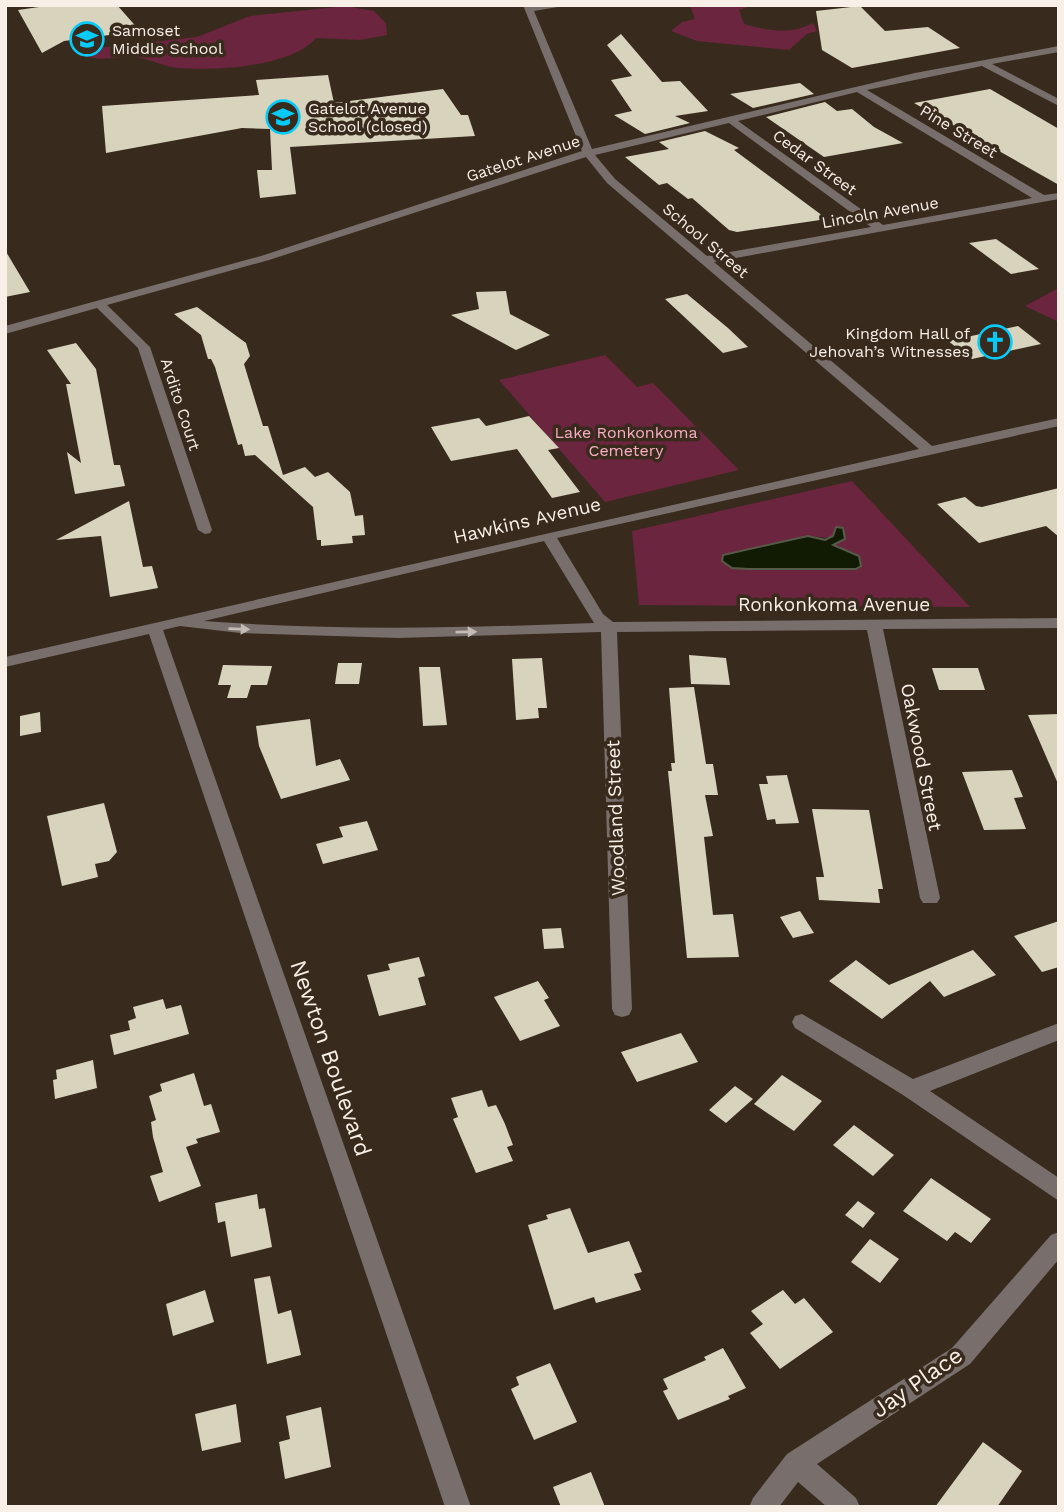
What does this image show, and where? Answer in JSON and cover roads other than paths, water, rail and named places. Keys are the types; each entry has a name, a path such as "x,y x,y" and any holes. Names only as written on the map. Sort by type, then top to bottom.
{"street":[{"path":"528,7 566,5"},
{"name":"School Street","path":"528,7 588,153 611,180 930,450"},
{"name":"Gatelot Avenue","path":"5,330 265,258 588,153 981,62 1059,49"},
{"path":"981,62 1059,103"},
{"name":"Pine Street","path":"860,90 1041,199"},
{"name":"Cedar Street","path":"731,120 880,228"},
{"name":"Lincoln Avenue","path":"707,260 1059,196"},
{"name":"Ardito Court","path":"100,305 144,347 205,530"},
{"name":"Hawkins Avenue","path":"5,662 548,536 1059,422"},
{"path":"548,536 597,617 609,627"},
{"name":"Ronkonkoma Avenue","path":"162,625 410,632 609,627 1059,624"},
{"name":"Newton Boulevard","path":"162,625 458,1507"},
{"name":"Oakwood Street","path":"874,625 930,898"},
{"name":"Woodland Street","path":"609,627 622,1009"},
{"path":"802,1022 911,1090 1059,1191"},
{"path":"911,1090 1059,1031"},
{"name":"Jay Place","path":"762,1507 796,1463 961,1356 1059,1242"},
{"path":"796,1463 847,1507"}],"place":[{"name":"Samoset Middle School","path":"87,39"},
{"name":"Gatelot Avenue School (closed)","path":"283,117"},
{"name":"Kingdom Hall of Jehovah’s Witnesses","path":"995,342"}],"park label":[{"name":"Lake Ronkonkoma Cemetery","path":"626,441"}]}
